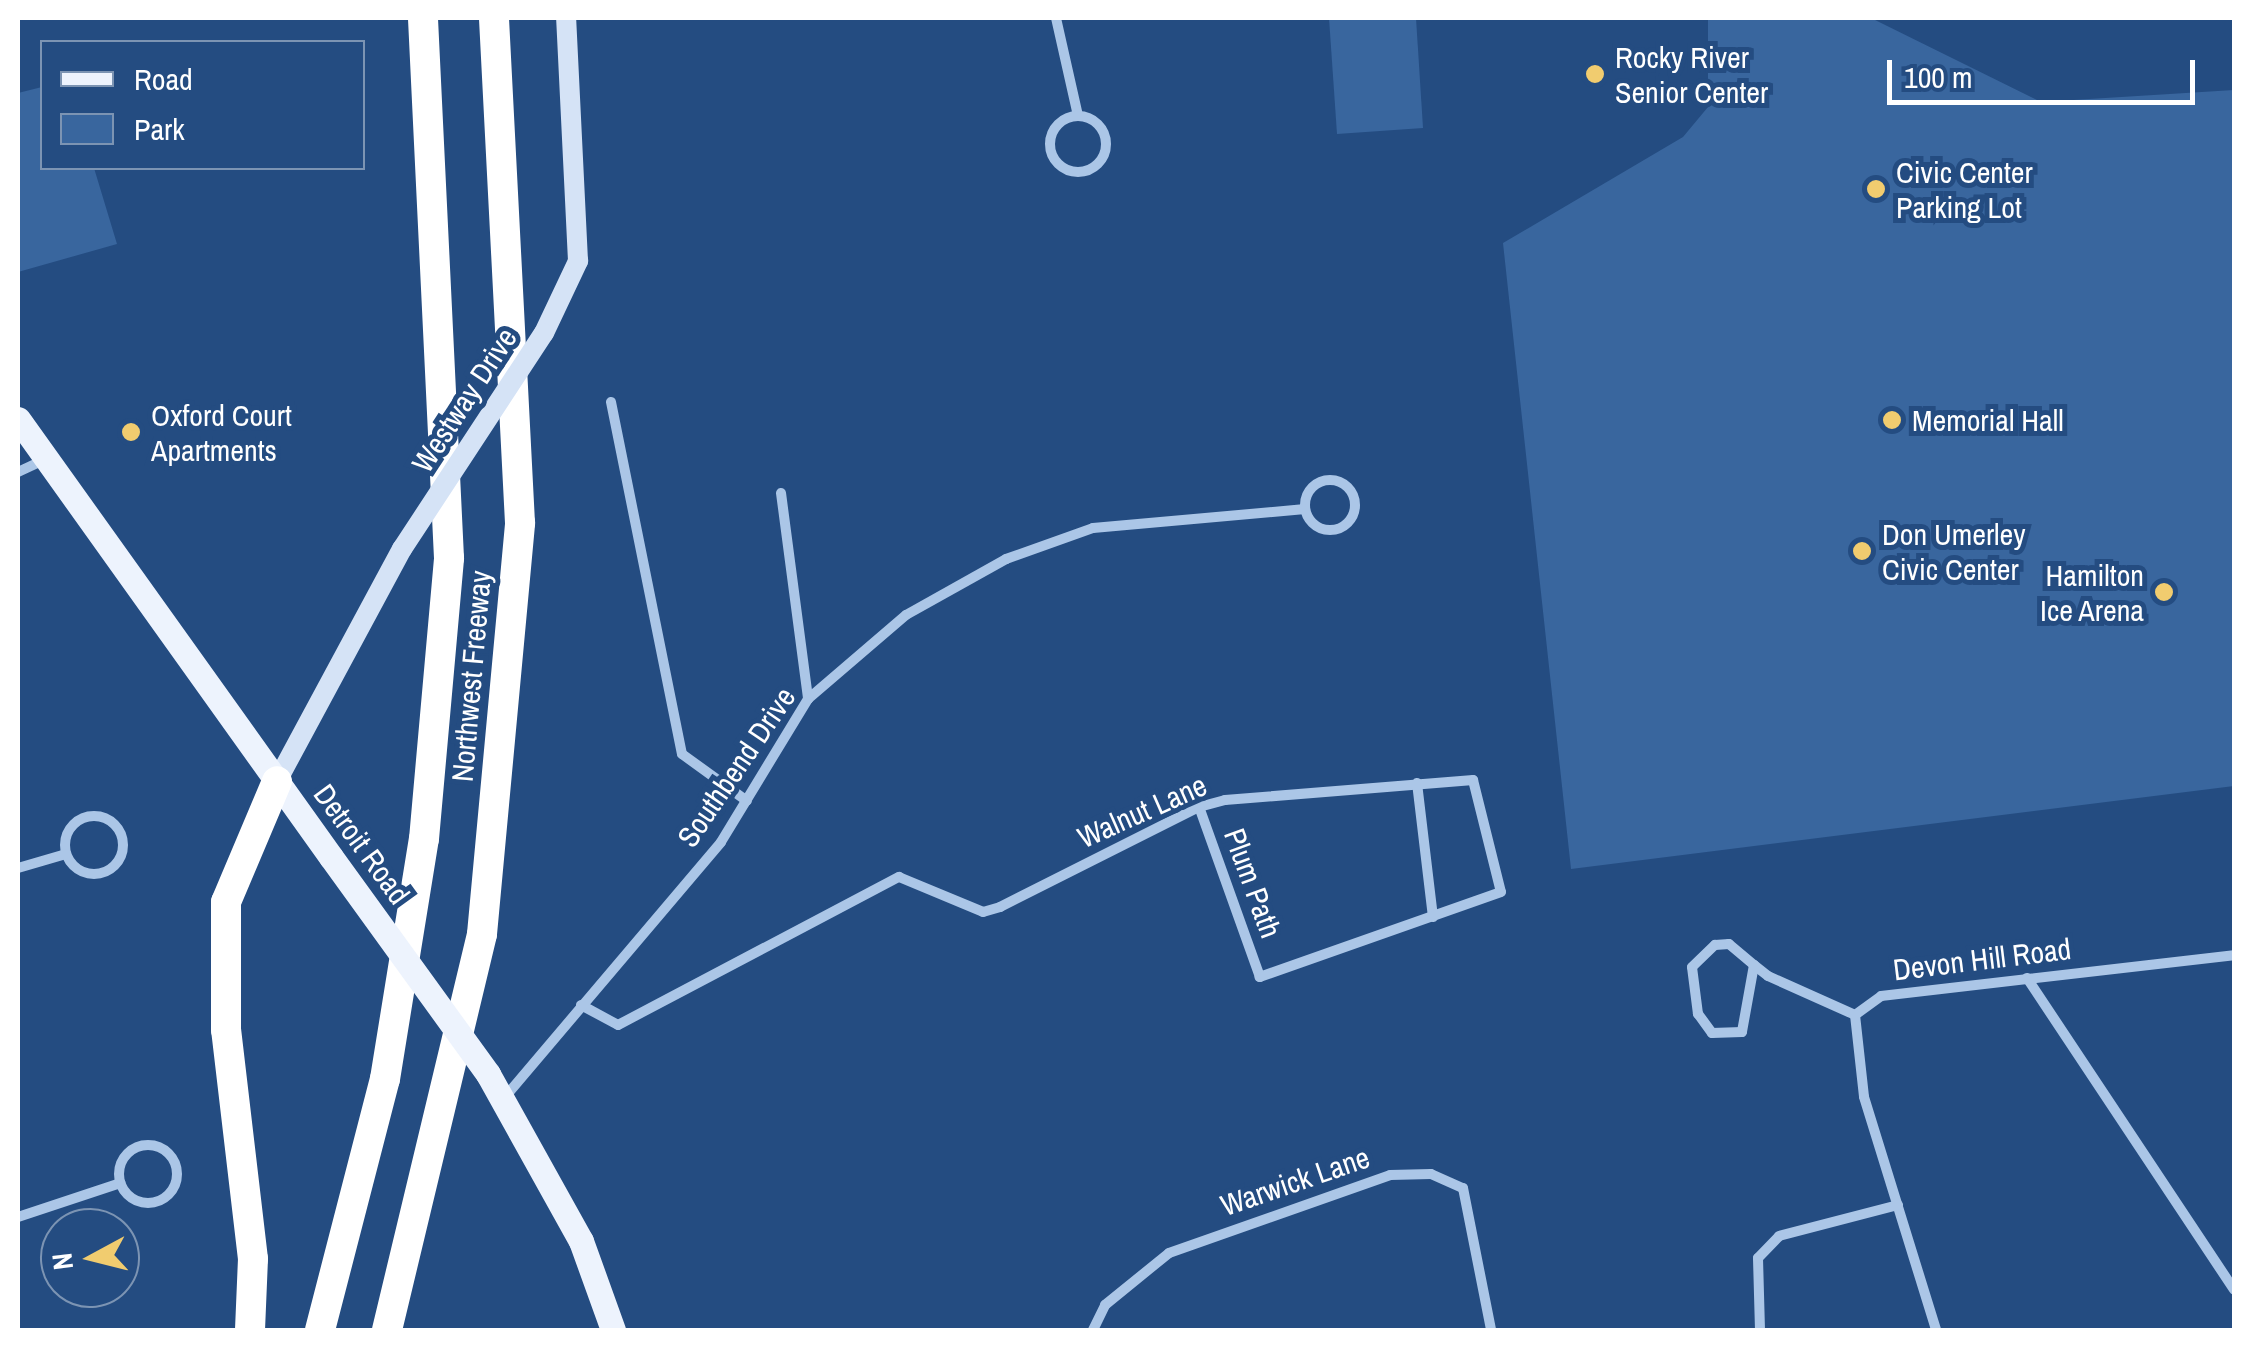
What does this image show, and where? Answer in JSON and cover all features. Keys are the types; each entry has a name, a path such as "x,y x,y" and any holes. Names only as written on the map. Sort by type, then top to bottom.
{"highway":[{"name":"Northwest Freeway","path":"320,1330 385,1080 424,839 449,558 423,18"},
{"name":"Northwest Freeway","path":"387,1330 482,934 520,523 494,18"},
{"path":"250,1330 253,1259 226,1030 226,902 276,781"}],"main road":[{"name":"Westway Drive","path":"276,781 402,548 544,333 578,260 566,18"},
{"name":"Detroit Road","path":"18,419 504,1098 581,1241 613,1330"}],"street":[{"path":"1056,18 1078,116"},
{"path":"1078,116 1097,124 1106,142 1093,168 1072,172 1055,162 1050,142 1058,124 1078,116"},
{"path":"611,402 682,754 747,801"},
{"path":"18,472 46,459"},
{"name":"Southbend Drive","path":"504,1098 747,801 808,699 906,615 1006,559 1093,528 1305,509 1328,531 1350,520 1356,505 1350,490 1328,480 1308,493 1305,509"},
{"path":"781,493 808,699"},
{"name":"Walnut Lane","path":"581,1005 618,1026 900,877 982,912 1000,907 1199,806 1473,780 1501,892 1260,977"},
{"path":"1417,783 1433,916"},
{"name":"Plum Path","path":"1199,806 1260,977"},
{"path":"87,817 106,819 122,841 104,872 86,873 66,854 71,827 87,817"},
{"path":"18,868 66,854"},
{"path":"1754,965 1742,1032 1712,1032 1698,1014 1697,954 1729,944 1754,965 1855,1015 1864,1098 1936,1330"},
{"name":"Devon Hill Road","path":"1855,1015 1881,996 2234,955"},
{"path":"2026,978 2234,1290"},
{"path":"140,1146 159,1147 176,1168 160,1200 132,1198 121,1183 121,1165 140,1146"},
{"name":"Warwick Lane","path":"1093,1330 1105,1305 1169,1253 1390,1175 1431,1174 1464,1188 1492,1330"},
{"path":"18,1217 121,1183"},
{"path":"1760,1330 1758,1258 1779,1236 1898,1205"}],"green space":[{"path":"1329,18 1416,18 1423,128 1337,134"},
{"path":"1708,18 1871,18 2041,102 2234,90 2234,786 1571,869 1503,243 1683,137 1708,107"},
{"path":"40,88 40,170 95,170 117,244 18,272 18,93"}],"place":[{"name":"Rocky River Senior Center","path":"1595,74"},
{"name":"Civic Center Parking Lot","path":"1876,189"},
{"name":"Memorial Hall","path":"1892,420"},
{"name":"Oxford Court Apartments","path":"131,432"},
{"name":"Don Umerley Civic Center","path":"1862,551"},
{"name":"Hamilton Ice Arena","path":"2164,592"}]}
